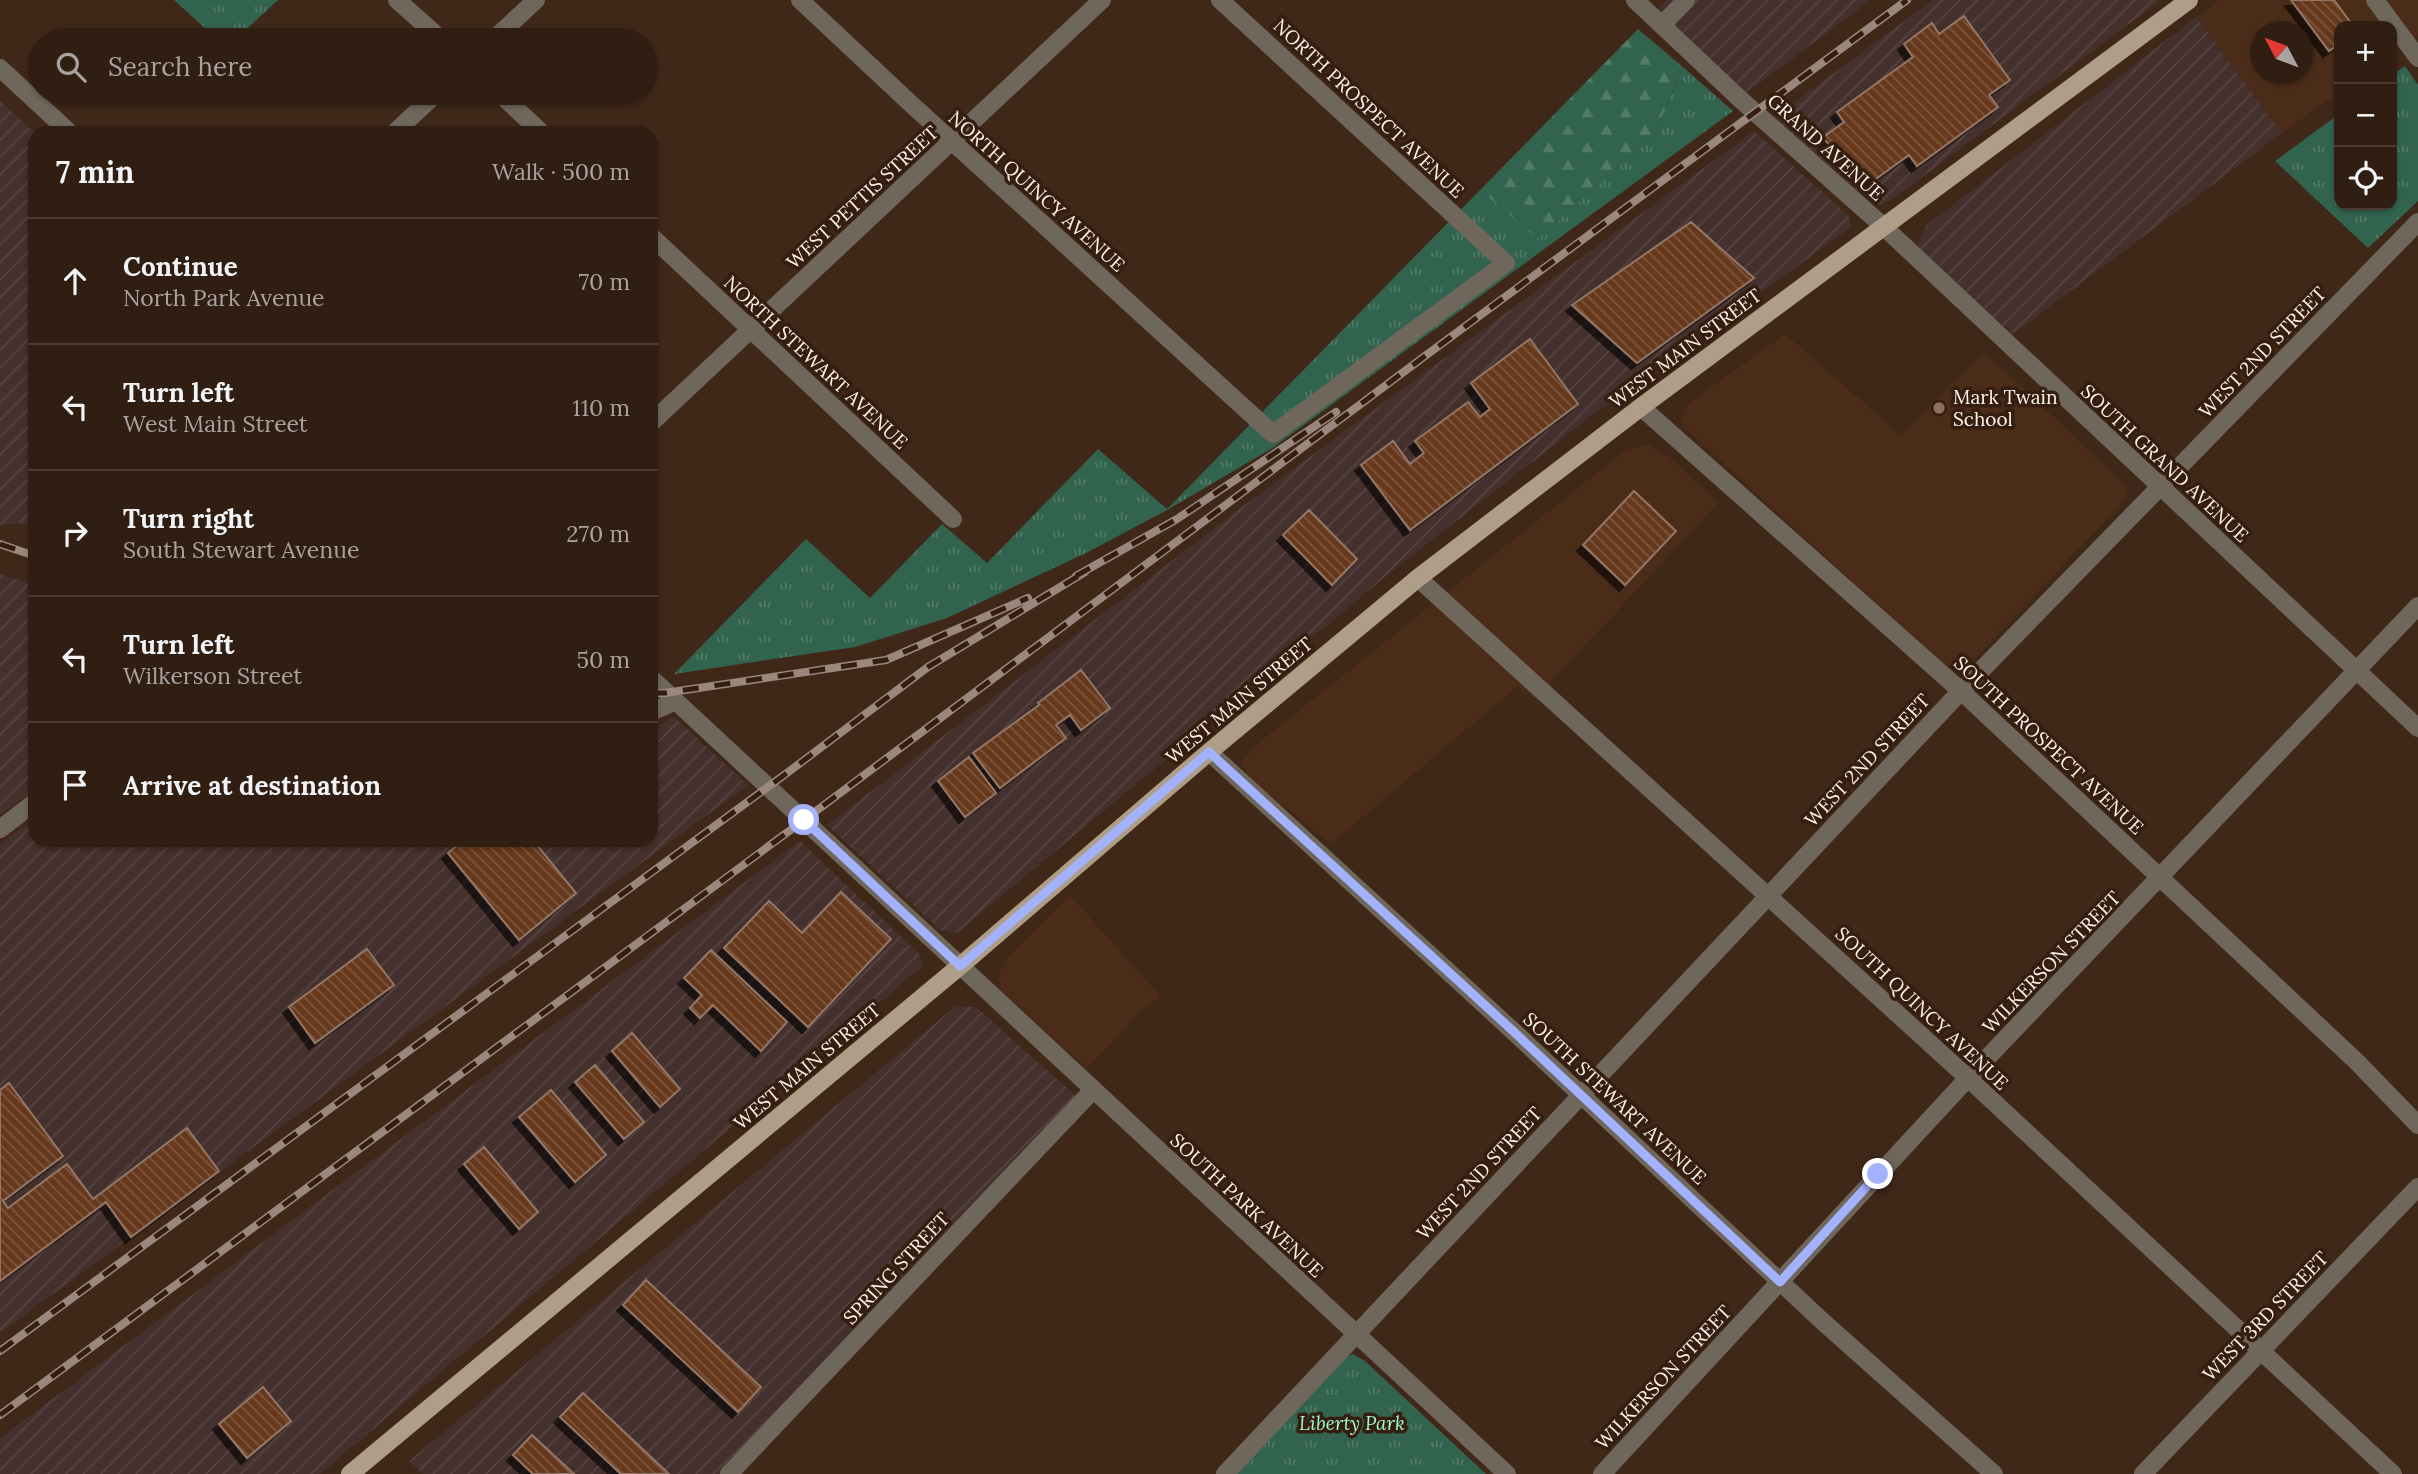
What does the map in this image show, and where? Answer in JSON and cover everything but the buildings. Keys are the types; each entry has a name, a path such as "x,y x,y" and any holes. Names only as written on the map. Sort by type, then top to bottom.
{"main road":[{"name":"WEST MAIN STREET","path":"350,1474 960,966 1209,752 1418,578 1641,407 2189,0"}],"street":[{"path":"397,0 428,28"},
{"path":"506,28 536,0"},
{"name":"NORTH QUINCY AVENUE","path":"800,0 1273,434 1392,347"},
{"name":"WEST PETTIS STREET","path":"658,416 1102,0"},
{"name":"NORTH PROSPECT AVENUE","path":"1220,0 1506,263 1392,347"},
{"name":"GRAND AVENUE","path":"1635,0 1740,99 1884,227"},
{"path":"1662,24 1686,0"},
{"path":"2375,0 2418,58"},
{"path":"0,68 28,94"},
{"path":"40,105 62,126"},
{"path":"402,126 424,105"},
{"path":"512,105 534,126"},
{"name":"WEST 2ND STREET","path":"1225,1474 1961,691 2418,222"},
{"name":"SOUTH GRAND AVENUE","path":"1884,227 2418,728"},
{"name":"NORTH STEWART AVENUE","path":"658,243 953,519"},
{"name":"SOUTH PROSPECT AVENUE","path":"1641,407 1961,691 2357,1062 2418,1125"},
{"name":"SOUTH QUINCY AVENUE","path":"1418,578 1769,895 2393,1474"},
{"name":"WILKERSON STREET","path":"1602,1474 1968,1078 2418,606"},
{"name":"SOUTH PARK AVENUE","path":"658,685 1507,1474"},
{"path":"658,709 674,702"},
{"name":"SOUTH STEWART AVENUE","path":"1209,752 1780,1282 1994,1474"},
{"path":"0,829 28,807"},
{"name":"SPRING STREET","path":"729,1474 1093,1090"},
{"name":"WEST 3RD STREET","path":"2143,1474 2418,1188"}],"shaded area":[{"path":"1666,0 1871,0 1746,93 1651,16"},
{"path":"1933,0 2161,0 1881,205 1871,202 1773,118"},
{"path":"2220,0 2418,0 2418,35 2397,50 2397,21 2334,21 2334,96 2282,133 2196,17"},
{"path":"2196,17 2282,133 2013,334 1924,259 1917,245 1926,226"},
{"path":"0,101 28,127 28,525 0,525"},
{"path":"1754,131 1850,217 1850,228 1594,414 1391,572 957,933 940,930 827,825 1255,497"},
{"path":"1785,334 1901,435 1984,352 2127,486 2125,500 1964,669 1953,673 1688,431 1681,419 1689,403"},
{"path":"1649,445 1668,456 1719,502 1535,699 1518,686 1331,844 1251,780 1241,762 1256,745 1627,449"},
{"path":"0,574 28,583 28,794 0,815"},
{"path":"674,717 748,785 0,1333 0,844 28,822 28,847 658,847 658,725"},
{"path":"800,841 919,954 923,966 320,1474 0,1474 0,1438"},
{"path":"1070,895 1160,996 1139,1013 1087,1069 1000,990 999,973 1007,957"},
{"path":"956,1006 976,1007 1077,1097 721,1474 423,1474 409,1461"}],"green space":[{"path":"174,0 278,0 248,28 205,28"},
{"path":"1638,29 1683,67 1655,134 1538,239 1480,190"},
{"path":"2405,66 2418,85 2418,201 2368,248 2275,161 2334,118 2334,210 2397,210 2397,72"},
{"path":"1683,67 1733,111 1271,449 1167,510 1086,553 947,618 855,647 674,674 806,539 870,598 942,524 987,563 1098,449 1167,509 1480,190 1538,238 1655,134"},
{"name":"Liberty Park","path":"1353,1354 1365,1361 1486,1474 1232,1474 1341,1359"}],"railway":[{"path":"0,1415 1907,0"},
{"path":"1076,576 1177,519 1336,412"},
{"path":"0,544 28,554"},
{"path":"0,1351 928,667 1085,572"},
{"path":"658,693 886,660 1028,598"}],"place":[{"name":"Mark Twain School","path":"1939,408"}],"route":[{"path":"804,820 960,966 1209,752 1513,1031 1780,1282 1878,1174"}]}
